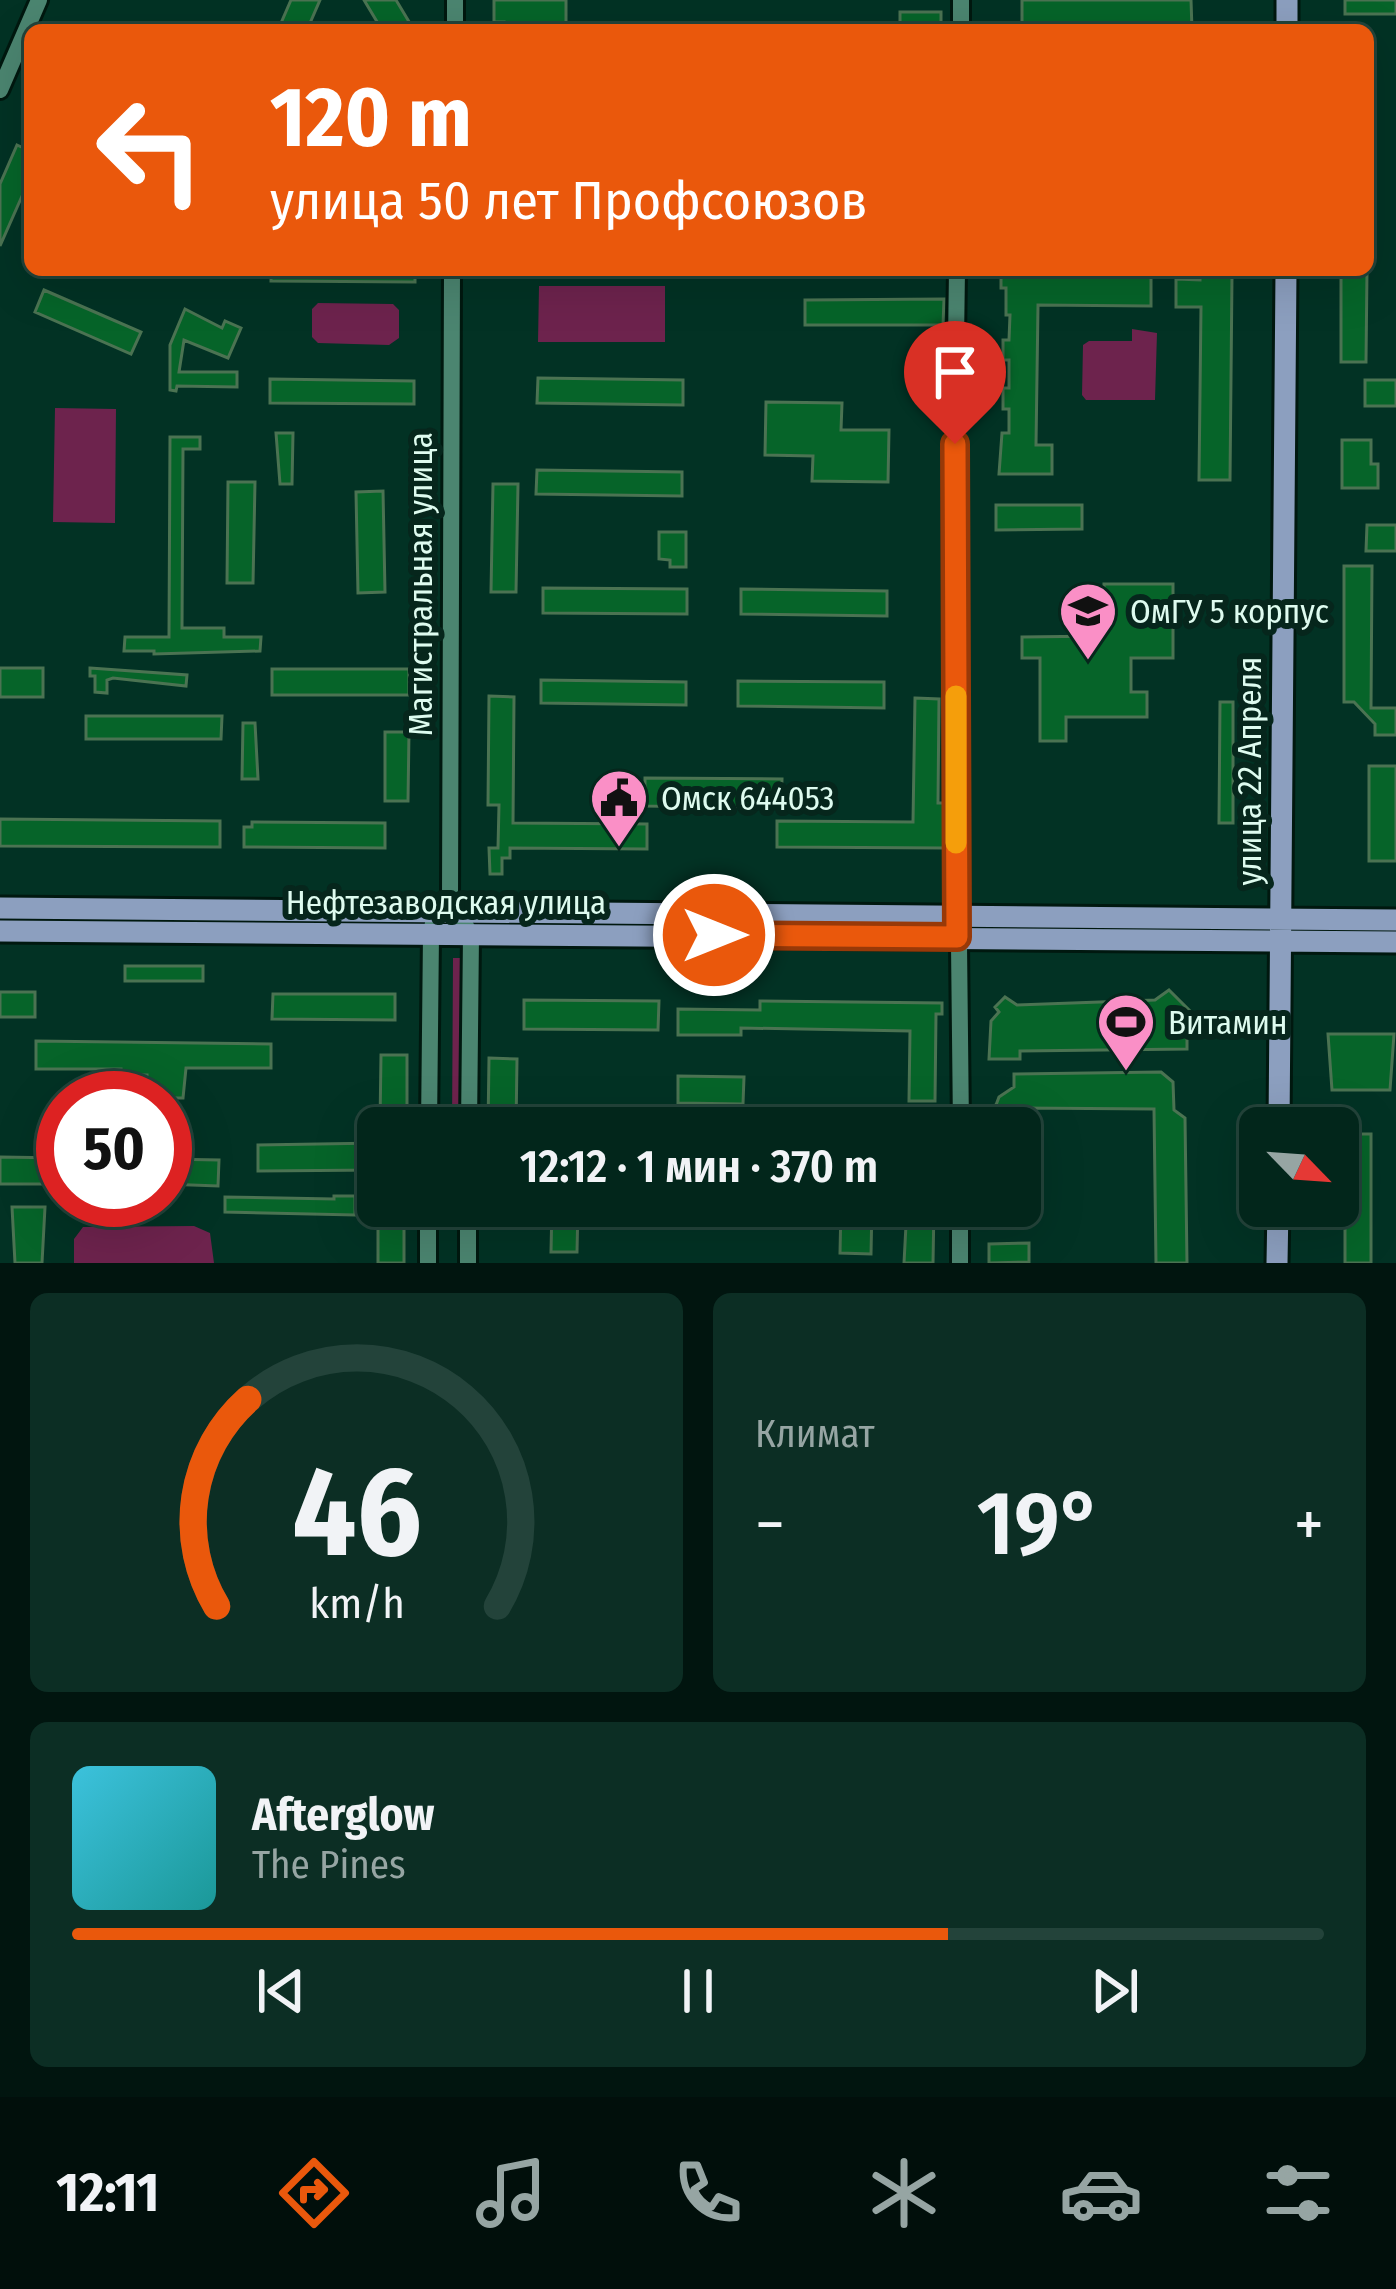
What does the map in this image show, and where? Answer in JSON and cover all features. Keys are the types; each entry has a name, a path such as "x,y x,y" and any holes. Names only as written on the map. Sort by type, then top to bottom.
{"main road":[{"name":"улица 22 Апреля","path":"1279,1107 1281,943 1292,919 1281,888 1286,276"},
{"path":"1252,920 1273,907 1281,888"},
{"name":"Нефтезаводская улица","path":"0,908 450,907 1396,920"},
{"name":"Нефтезаводская улица","path":"0,931 1396,942"},
{"path":"1251,944 1267,953 1282,971 1291,955 1307,944"},
{"path":"1277,1263 1278,1227"}],"street":[{"path":"0,90 24,35"},
{"name":"Магистральная улица","path":"429,1107 430,934 450,907 452,276"},
{"path":"957,276 956,913 961,1107"},
{"name":"Магистральная улица","path":"450,907 471,935 469,1107"},
{"path":"428,1227 428,1263"},
{"path":"468,1227 468,1263"},
{"path":"960,1227 960,1263"}],"shaded area":[{"path":"539,286 665,286 665,342 538,342"},
{"path":"318,303 393,304 399,310 399,338 389,345 318,343 312,337 312,309"},
{"path":"1132,329 1157,333 1155,400 1086,400 1082,395 1083,345 1132,341"},
{"path":"55,408 116,409 115,523 53,522"},
{"path":"453,958 461,958 460,1107 452,1107"},
{"path":"192,1226 210,1233 214,1263 74,1263 74,1239 83,1227"}],"building":[{"path":"291,0 320,0 310,24 281,24"},
{"path":"364,0 396,0 410,24 378,24"},
{"path":"494,0 566,0 566,23 494,22"},
{"path":"1022,0 1191,0 1192,24 1022,24"},
{"path":"1345,0 1396,0 1396,14 1345,14"},
{"path":"900,12 941,12 941,24 900,24"},
{"path":"17,145 24,148 24,192 0,246 0,184"},
{"path":"271,276 415,276 415,282 271,281"},
{"path":"1001,276 1151,277 1151,306 1038,305 1036,445 1052,445 1052,474 999,474 1002,433 1009,433 1003,388 1009,388 1009,360 1003,360 1003,340 1009,340 1010,315 1006,315 1006,288 1001,288"},
{"path":"1200,276 1232,276 1230,480 1199,480 1201,307 1176,307 1176,279 1200,280"},
{"path":"1341,276 1367,276 1366,362 1341,362"},
{"path":"44,290 141,332 131,354 35,312"},
{"path":"944,299 943,325 805,325 805,300"},
{"path":"185,309 222,328 225,321 241,328 228,358 184,340 179,372 237,372 237,387 177,386 176,391 170,390 170,345"},
{"path":"538,378 683,380 683,405 537,403"},
{"path":"270,379 414,381 414,404 270,403"},
{"path":"1365,380 1396,380 1396,406 1365,406"},
{"path":"766,402 842,403 841,430 889,430 888,482 812,481 813,456 765,455"},
{"path":"276,433 293,433 292,484 280,484"},
{"path":"170,437 200,437 200,449 183,449 182,628 224,628 224,637 261,637 260,651 124,651 125,637 169,637"},
{"path":"1342,440 1371,440 1378,488 1342,488"},
{"path":"537,470 682,472 682,496 536,494"},
{"path":"228,482 255,482 253,583 227,583"},
{"path":"493,484 518,484 516,592 491,592"},
{"path":"383,491 385,592 358,593 356,492"},
{"path":"996,505 1082,505 1082,529 996,530"},
{"path":"1367,525 1396,525 1396,551 1366,551"},
{"path":"659,532 686,532 686,567 670,567 670,560 659,559"},
{"path":"1344,566 1372,566 1371,708 1396,708 1396,735 1375,735 1375,724 1354,702 1344,702"},
{"name":"ОмГУ 5 корпус","path":"1104,584 1173,584 1173,658 1131,658 1131,692 1147,692 1147,717 1066,717 1066,741 1040,741 1040,658 1022,658 1022,637 1104,636"},
{"path":"543,588 687,589 687,614 543,613"},
{"path":"741,589 887,591 887,616 741,614"},
{"path":"0,668 43,668 43,697 0,697"},
{"path":"90,668 187,675 186,686 113,678 107,680 107,693 95,692"},
{"path":"272,669 409,669 409,695 272,695"},
{"path":"541,680 686,682 686,705 541,703"},
{"path":"738,681 884,682 884,708 738,706"},
{"path":"489,696 514,697 513,823 647,824 647,849 510,848 510,858 502,858 502,874 490,874 489,848 498,848 499,805 488,805"},
{"path":"915,698 939,699 938,803 945,803 945,848 777,847 777,821 913,822"},
{"path":"1220,702 1233,702 1233,823 1219,823"},
{"path":"86,716 222,716 221,739 86,739"},
{"path":"243,723 255,723 258,779 242,779"},
{"path":"385,732 409,732 408,801 385,801"},
{"path":"1369,766 1396,766 1396,861 1369,861"},
{"path":"645,778 782,779 781,808 645,806"},
{"path":"0,819 220,821 220,847 0,846"},
{"path":"252,822 385,823 385,848 244,847 244,827 252,827"},
{"path":"125,966 203,966 203,981 125,981"},
{"path":"1169,990 1197,1018 1187,1031 1187,1049 1020,1051 1020,1059 989,1059 991,1021 1005,997 1017,1005 1155,1000"},
{"path":"0,992 35,992 35,1017 0,1017"},
{"path":"273,994 395,994 395,1020 272,1019"},
{"path":"524,1000 659,1001 658,1030 524,1029"},
{"path":"760,1001 942,1003 942,1014 936,1014 935,1101 909,1101 910,1031 741,1028 741,1035 678,1035 678,1009 760,1010"},
{"path":"1328,1034 1394,1034 1390,1090 1332,1090"},
{"path":"36,1041 271,1044 271,1068 36,1069"},
{"path":"381,1055 407,1055 407,1107 380,1107"},
{"path":"489,1058 517,1059 516,1107 488,1107"},
{"path":"1161,1072 1173,1082 1174,1110 1185,1118 1187,1263 1156,1263 1154,1109 989,1107 1014,1087 1014,1074"},
{"path":"678,1076 744,1077 743,1104 678,1103"},
{"path":"1359,1134 1371,1134 1371,1263 1345,1263 1345,1227 1359,1227"},
{"path":"357,1143 357,1170 258,1171 258,1145"},
{"path":"0,1157 36,1158 36,1184 0,1184"},
{"path":"192,1160 219,1160 218,1186 192,1185"},
{"path":"355,1196 355,1215 225,1212 225,1197"},
{"path":"12,1207 36,1207 36,1227 44,1227 42,1263 15,1263"},
{"path":"378,1227 404,1227 404,1263 378,1263"},
{"path":"552,1227 578,1227 577,1252 551,1252"},
{"path":"841,1227 872,1227 871,1254 840,1253"},
{"path":"906,1227 934,1227 933,1263 904,1263"},
{"path":"1029,1243 1029,1262 989,1263 989,1244"}],"slow traffic":[{"path":"956,696 956,843"}],"place":[{"name":"ОмГУ 5 корпус","path":"1088,662"},
{"name":"Омск 644053","path":"619,849"},
{"name":"Витамин","path":"1126,1073"}],"route":[{"path":"714,935 957,937 955,444"}]}
